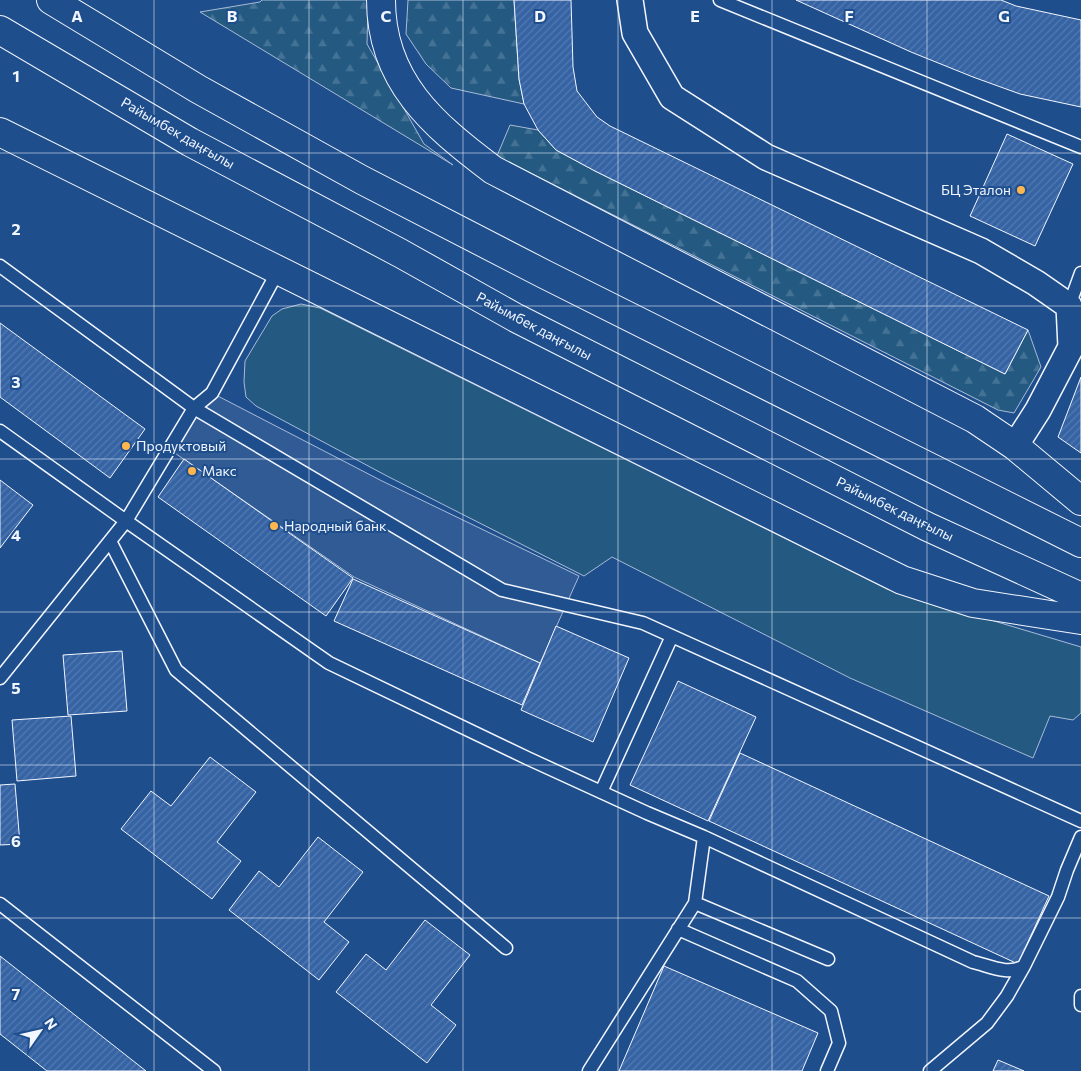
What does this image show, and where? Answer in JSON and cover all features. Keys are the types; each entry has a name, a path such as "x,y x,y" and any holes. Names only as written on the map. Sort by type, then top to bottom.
{"main road":[{"path":"51,0 198,89 362,180 552,279 1081,543"},
{"path":"381,0 386,46 405,88 424,111 458,144 493,170 975,420 1015,446 1081,500"},
{"name":"Райымбек даңғылы","path":"0,30 190,142 392,249 516,318 928,527 1081,598"},
{"path":"0,132 902,580 973,603 1081,620"}],"street":[{"path":"630,0 635,33 672,97 766,157 981,251 1036,283 1069,306 1072,347 1038,410 1015,446"}],"lane":[{"path":"720,0 1081,146"},
{"path":"0,266 194,408 502,590 643,623 1081,821"},
{"path":"0,678 126,520 194,408 212,393 278,271"},
{"path":"1069,306 1081,273"},
{"path":"0,431 330,663 601,792 704,837 973,962 1008,971 1018,970 1024,966"},
{"path":"110,541 176,670 506,948"},
{"path":"601,792 672,636"},
{"path":"589,1071 695,903 704,837"},
{"path":"930,1071 987,1023 1006,996 1024,966 1058,897 1080,843"},
{"path":"695,903 828,959"},
{"path":"0,904 214,1071"},
{"path":"678,929 797,981 831,1011 839,1042 827,1071"},
{"path":"1081,996 1081,1006"}],"green space":[{"path":"262,0 368,0 367,44 424,144 453,165 200,12 260,2"},
{"path":"408,0 514,0 519,79 524,104 451,88 426,64 406,34"},
{"path":"510,125 538,130 556,150 595,171 1005,374 1028,330 1041,367 1014,413 998,410 497,156"},
{"path":"301,304 320,308 887,589 1081,647 1081,713 1073,720 1050,716 1033,758 850,678 612,557 584,576 387,476 256,406 246,397 244,382 245,361 272,316 282,309"}],"shaded area":[{"path":"212,393 382,481 579,576 540,663 354,577 169,449"}],"building":[{"path":"514,0 571,0 573,67 577,91 597,117 610,126 1028,330 1005,374 556,150 538,130 524,104 519,79"},
{"path":"796,0 1001,0 1016,6 1081,20 1081,107 1020,94 973,77 911,52"},
{"name":"БЦ Эталон","path":"1007,134 1073,164 1035,246 970,216"},
{"path":"0,323 145,429 110,478 0,397"},
{"path":"1081,377 1081,453 1058,437"},
{"path":"184,459 353,578 326,616 158,497"},
{"path":"0,480 33,505 0,548"},
{"path":"353,579 540,663 522,705 334,621"},
{"path":"556,626 629,658 593,742 521,710"},
{"path":"122,651 127,711 68,715 63,655"},
{"path":"678,681 756,717 708,821 630,785"},
{"path":"71,716 76,776 17,781 12,720"},
{"path":"740,753 1049,896 1018,964 709,821"},
{"path":"210,757 256,792 217,842 241,861 212,899 121,829 151,791 171,806"},
{"path":"15,784 20,844 0,845 0,785"},
{"path":"318,837 363,872 324,922 349,942 319,980 229,910 259,871 279,887"},
{"path":"425,920 470,955 431,1005 456,1025 427,1063 336,992 366,954 386,970"},
{"path":"0,956 146,1071 47,1071 0,1034"},
{"path":"664,966 818,1033 802,1071 619,1071"},
{"path":"998,1060 1024,1071 993,1071"}],"place":[{"name":"БЦ Эталон","path":"1021,190"},
{"name":"Продуктовый","path":"126,446"},
{"name":"Макс","path":"192,471"},
{"name":"Народный банк","path":"274,526"}]}
